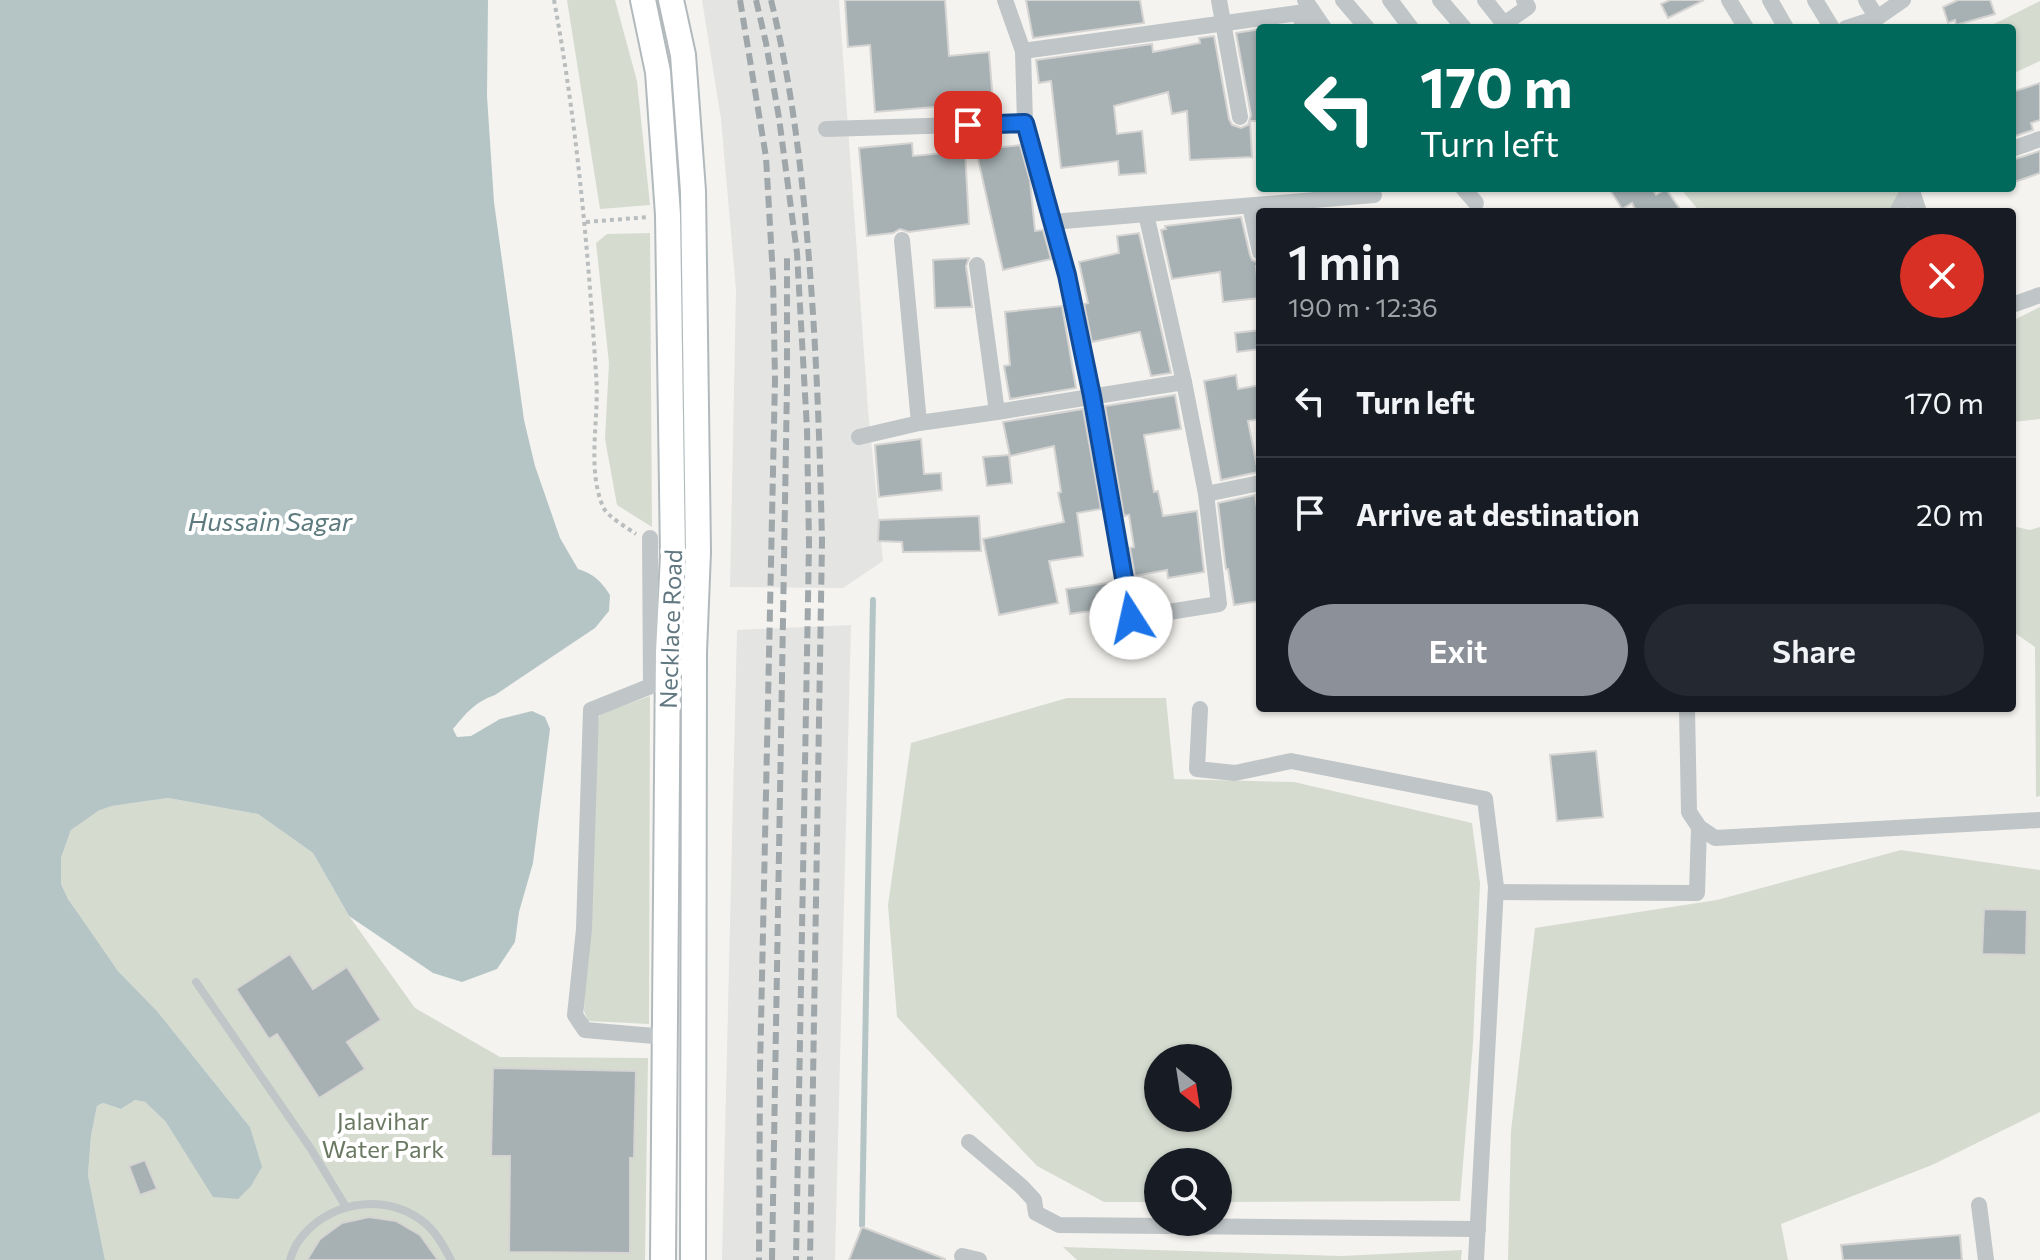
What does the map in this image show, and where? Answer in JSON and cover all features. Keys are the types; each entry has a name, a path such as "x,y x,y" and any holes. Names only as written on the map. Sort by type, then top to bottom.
{"main road":[{"name":"Necklace Road","path":"643,0 658,72 668,215 673,556 668,652 663,1260"},
{"name":"Necklace Road","path":"671,0 683,55 693,191 698,552 694,652 693,1260"}],"street":[{"path":"1005,0 1023,51 1025,123 1067,275 1131,618 1219,604 1206,494 1146,214"},
{"path":"1219,0 1240,117"},
{"path":"1343,0 1364,24"},
{"path":"1390,0 1408,24"},
{"path":"1440,0 1461,24"},
{"path":"1485,0 1504,24 1528,7 1524,0"},
{"path":"1729,0 1744,24"},
{"path":"1770,0 1784,24"},
{"path":"1815,0 1830,24"},
{"path":"1866,0 1877,18"},
{"path":"1858,24 1877,18 1903,0"},
{"path":"1023,51 1300,10 1319,24"},
{"path":"826,129 1025,123"},
{"path":"2016,148 2040,139"},
{"path":"1466,192 1476,203"},
{"path":"1052,222 1374,198"},
{"path":"1250,206 1256,234"},
{"path":"902,240 919,423"},
{"path":"977,265 997,412"},
{"path":"2016,304 2040,295"},
{"path":"859,437 919,423 1184,382"},
{"path":"1206,494 1256,484"},
{"path":"650,538 651,686 591,710 584,929 575,1015 585,1030 666,1037"},
{"path":"1200,709 1197,769 1235,773 1291,761 1485,799 1496,892 1476,1260"},
{"path":"1687,712 1689,812 1699,827 1715,838 2040,820"},
{"path":"1496,892 1697,893 1699,827"},
{"path":"969,1142 1021,1186 1034,1200 1036,1213 1059,1225 1478,1229"},
{"path":"1979,1205 1986,1260"},
{"path":"962,1256 979,1260"}],"lane":[{"path":"196,982 311,1149 346,1207"},
{"path":"290,1260 297,1243 318,1220 346,1207 372,1203 398,1208 421,1220 439,1238 451,1260"}],"path":[{"path":"554,0 565,57 586,222 597,383 595,475 604,510 635,533 650,538"},
{"path":"586,222 668,215"}],"shaded area":[{"path":"702,0 839,0 868,409 883,561 843,588 730,587 736,290 721,119"},
{"path":"851,625 835,1260 722,1260 737,630"}],"green space":[{"path":"567,0 615,0 637,81 650,205 600,209"},
{"path":"2040,1 2040,61 2016,72 2016,24 1994,24"},
{"path":"1683,192 1900,192 1890,208 1697,208"},
{"path":"650,233 652,527 617,505 605,439 609,363 596,243 607,234"},
{"path":"2040,307 2040,419 2016,422 2016,319"},
{"path":"2016,527 2030,530 2040,527 2040,796 2036,797 2035,647 2016,634"},
{"path":"650,696 649,1024 588,1021 584,1011 594,739 600,714"},
{"path":"1067,698 1166,698 1174,779 1294,782 1472,823 1480,883 1473,1043 1460,1201 1232,1202 1232,1148 1144,1148 1144,1202 1104,1202 1037,1166 897,1017 888,905 911,743"},
{"name":"Jalavihar Water Park","path":"168,798 258,814 313,853 349,916 415,1008 500,1057 648,1058 645,1260 105,1260 88,1175 97,1106 103,1103 121,1109 135,1100 145,1102 166,1122 261,1167 250,1127 157,1011 118,971 61,884 61,858 71,830 86,818 112,806"},
{"path":"1901,850 2040,870 2040,1112 1932,1165 1781,1224 1788,1260 1508,1260 1511,1131 1535,928 1717,900"},
{"path":"1063,1247 1342,1256 1462,1250 1461,1260 1077,1260"}],"water":[{"name":"Hussain Sagar","path":"0,0 488,0 487,96 494,202 524,420 535,466 560,538 578,569 597,579 610,595 609,611 595,628 476,705 453,729 457,737 471,736 500,719 532,711 545,717 550,729 533,863 519,912 515,942 497,969 462,982 433,973 349,916 313,853 258,814 168,798 112,806 98,811 71,830 61,858 61,884 68,899 118,971 157,1011 250,1127 262,1167 251,1186 238,1199 213,1197 166,1122 145,1102 135,1100 121,1109 103,1103 97,1106 88,1175 105,1260 0,1260"}],"building":[{"path":"845,0 945,0 949,56 989,52 993,102 875,112 870,45 848,47"},
{"path":"1026,0 1140,0 1144,23 1033,38"},
{"path":"1670,0 1704,0 1668,18 1661,4"},
{"path":"1958,0 1990,0 1995,14 1960,24 1956,24 1955,20 1948,23 1943,7"},
{"path":"1256,30 1256,121 1250,121 1252,157 1190,160 1187,111 1172,114 1168,92 1114,106 1117,134 1142,131 1146,173 1119,175 1118,161 1061,168 1051,81 1039,83 1036,60 1152,44 1153,52 1200,43 1199,38 1214,36 1229,119 1232,125 1241,128 1248,125 1251,115 1236,33"},
{"path":"2040,83 2040,120 2031,123 2033,130 2016,136 2016,91"},
{"path":"912,143 913,156 965,151 969,224 909,232 900,229 893,233 867,236 859,148"},
{"path":"1020,145 1030,181 1035,231 1043,230 1051,259 1003,270 976,150"},
{"path":"2040,151 2040,173 2016,182 2016,159"},
{"path":"1611,192 1654,192 1656,195 1668,192 1679,208 1634,208 1632,203 1621,208"},
{"path":"1241,217 1250,255 1256,262 1256,298 1223,302 1220,272 1172,279 1161,230 1166,229 1165,226"},
{"path":"1139,233 1171,373 1151,376 1140,332 1092,342 1079,262 1119,253 1117,236"},
{"path":"969,258 966,266 972,307 935,308 933,260"},
{"path":"1062,306 1076,388 1010,399 1004,366 1010,365 1005,312"},
{"path":"1256,330 1256,350 1237,352 1235,333"},
{"path":"1236,375 1238,389 1256,386 1256,420 1248,421 1256,472 1221,480 1204,381"},
{"path":"1175,395 1181,429 1144,435 1154,492 1158,491 1163,516 1197,511 1204,572 1168,578 1167,570 1135,576 1129,515 1124,516 1105,406"},
{"path":"1083,409 1101,509 1077,513 1083,556 1049,561 1058,603 999,615 983,539 1064,522 1054,446 1010,456 1003,422"},
{"path":"921,439 924,474 941,473 942,490 879,497 875,445"},
{"path":"1009,455 1012,483 987,486 983,457"},
{"path":"1255,495 1256,602 1234,605 1218,503"},
{"path":"979,516 981,551 903,552 902,542 878,541 879,520"},
{"path":"1114,582 1118,607 1070,614 1066,589"},
{"path":"1596,751 1603,817 1557,821 1550,755"},
{"path":"1984,909 2027,910 2026,955 1982,954"},
{"path":"290,954 313,989 347,967 381,1020 347,1042 365,1069 319,1098 277,1034 269,1039 236,989"},
{"path":"493,1068 636,1071 634,1158 630,1158 630,1253 509,1252 510,1156 491,1156"},
{"path":"145,1160 157,1189 140,1195 129,1166"},
{"path":"369,1217 396,1221 420,1235 438,1260 307,1260 320,1239 342,1223"},
{"path":"862,1227 945,1259 945,1260 849,1260"},
{"path":"1960,1235 1962,1260 1843,1260 1841,1245"}],"waterway":[{"path":"862,1225 873,600"}],"railway":[{"path":"740,0 766,157 775,379 760,1069 759,1260"},
{"path":"756,0 779,118 797,253 807,429 809,544 796,1260"},
{"path":"771,0 791,101 804,204 815,339 820,474 822,541 810,1260"},
{"path":"772,1260 787,255"}],"route":[{"path":"968,125 1025,123 1067,275 1131,618"}]}
